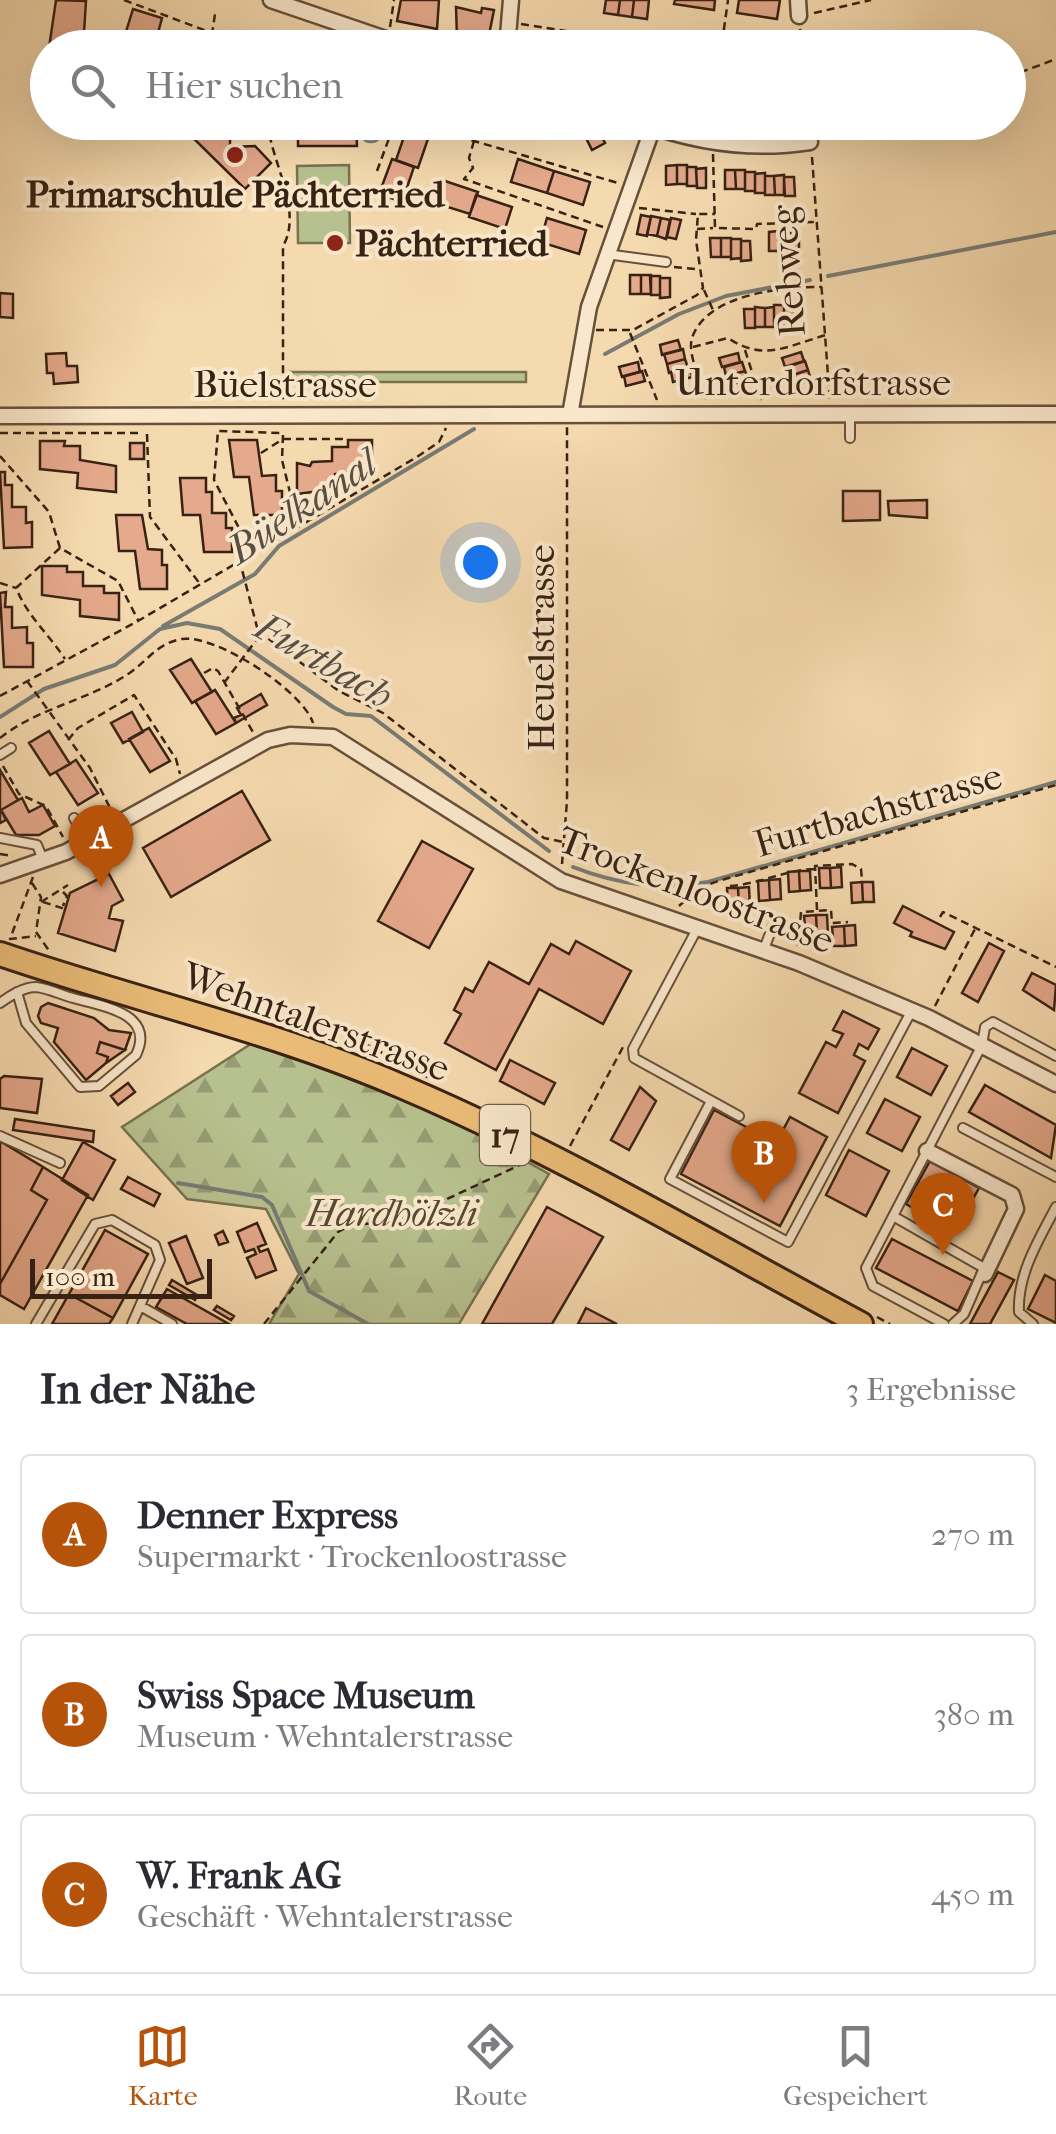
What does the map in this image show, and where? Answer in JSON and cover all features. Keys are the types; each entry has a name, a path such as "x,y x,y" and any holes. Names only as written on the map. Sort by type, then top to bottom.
{"main road":[{"name":"Wehntalerstrasse","path":"0,954 317,1052 446,1106 861,1324"}],"street":[{"path":"271,0 362,30"},
{"path":"508,30 511,0"},
{"path":"569,415 605,254 631,187 643,140"},
{"path":"705,140 754,148 810,142"},
{"name":"Unterdorfstrasse","path":"569,415 1056,414"},
{"name":"Büelstrasse","path":"0,416 569,415"},
{"name":"Trockenloostrasse","path":"0,875 44,862 268,740 316,734 349,744 561,881 764,949 912,1010 1056,1084"},
{"path":"927,1151 1012,1195 1016,1209 985,1274"}],"lane":[{"path":"605,254 666,262"},
{"path":"850,414 850,438"},
{"path":"0,755 12,748"},
{"path":"74,818 86,840"},
{"path":"0,838 37,845 44,862"},
{"path":"764,949 772,928 788,926"},
{"path":"698,929 632,1049 634,1058 739,1116"},
{"path":"0,1003 17,992 35,987 122,1012 140,1032 136,1055 99,1086 80,1087 26,1023 17,992"},
{"path":"711,1101 670,1179 788,1242 912,1010"},
{"path":"944,1324 868,1281 866,1268 982,1046 984,1028 993,1022 1056,1056"},
{"path":"963,1128 1056,1177"},
{"path":"0,1136 60,1163"},
{"path":"1033,1324 1019,1312 1019,1302 1032,1252 1056,1207"},
{"path":"894,1216 981,1263 985,1274 964,1314 953,1324"},
{"path":"36,1324 96,1224 112,1220 154,1245 160,1260 132,1324"},
{"path":"142,1307 172,1324"}],"path":[{"path":"124,0 206,30"},
{"path":"388,30 394,0"},
{"path":"724,30 728,0"},
{"path":"798,8 871,0"},
{"path":"212,30 214,14"},
{"path":"329,30 337,22"},
{"path":"509,22 557,30"},
{"path":"1026,70 1056,59"},
{"path":"268,140 279,158 288,223 283,246 284,405"},
{"path":"377,171 388,140"},
{"path":"474,140 469,158 473,168 464,178 614,230"},
{"path":"477,140 631,187"},
{"path":"810,142 816,140"},
{"path":"713,142 715,228"},
{"name":"Rebweg","path":"810,142 830,414"},
{"path":"624,206 714,214"},
{"path":"698,214 704,290 712,309"},
{"path":"697,229 756,229 757,224 817,222"},
{"path":"711,415 692,336 712,309 743,298 822,286"},
{"path":"585,330 630,332 704,290"},
{"path":"630,332 658,401"},
{"path":"692,348 728,338 744,349 766,352 826,335"},
{"path":"744,349 761,401"},
{"name":"Heuelstrasse","path":"561,881 569,415"},
{"path":"0,687 2,695 201,585 428,449 445,435 447,424"},
{"path":"284,425 282,460 298,525"},
{"path":"224,683 258,638 258,631 240,562 239,528 214,480 218,431 346,439"},
{"path":"0,432 144,433 150,517 201,585"},
{"path":"261,454 283,436"},
{"path":"0,456 49,512 60,548 118,581 138,622"},
{"path":"16,588 60,548"},
{"path":"0,583 16,588"},
{"path":"16,588 28,617 52,639 65,660"},
{"path":"258,631 338,691 382,713 544,838 564,842"},
{"path":"0,738 47,710 130,673 161,645 184,638 210,642 242,659 297,699 309,711 316,734"},
{"path":"204,673 212,668 255,735"},
{"path":"26,680 90,768 114,815"},
{"path":"68,740 78,728 134,695 176,758 180,777"},
{"path":"0,765 19,794 46,806 66,842"},
{"name":"Furtbachstrasse","path":"668,920 699,888 1056,786"},
{"path":"814,855 816,911"},
{"path":"730,886 781,877 789,870 852,864 861,869 862,880"},
{"path":"33,876 10,939 38,936"},
{"path":"63,892 67,896 64,908 41,902 63,892 68,885"},
{"path":"798,963 801,912 831,910 832,923 848,922"},
{"path":"940,918 943,912 1056,968"},
{"path":"929,1018 976,928"},
{"path":"264,1324 338,1232 351,1225 400,1221 426,1211 522,1164 534,1149"}],"green space":[{"path":"349,165 350,243 298,243 297,166"},
{"path":"289,372 526,372 526,382 289,382"},
{"name":"Hardhölzli","path":"254,1042 441,1114 549,1174 459,1324 269,1324 299,1274 266,1209 187,1199 122,1127"}],"building":[{"path":"56,0 86,1 84,30 52,30"},
{"path":"401,0 439,0 437,29 397,21"},
{"path":"606,0 620,0 618,15 604,13"},
{"path":"620,0 634,0 632,17 618,15"},
{"path":"634,0 649,0 647,19 632,17"},
{"path":"675,0 715,0 714,10 674,4"},
{"path":"739,0 780,0 777,19 737,13"},
{"path":"456,7 481,13 482,8 494,10 490,30 457,30"},
{"path":"133,9 162,18 159,30 127,30"},
{"name":"Primarschule Pächterried","path":"195,140 230,140 230,147 255,146 271,163 245,189"},
{"path":"298,140 357,140 357,146 298,146"},
{"path":"403,140 428,140 418,168 396,160"},
{"path":"587,140 604,140 605,143 592,150"},
{"path":"392,159 414,167 402,202 379,194"},
{"path":"518,159 554,171 547,193 511,182"},
{"path":"677,165 677,184 666,185 666,166"},
{"path":"677,165 687,165 687,184 677,184"},
{"path":"687,167 696,167 697,186 687,186"},
{"path":"706,168 706,188 697,188 696,169"},
{"path":"725,170 735,170 736,189 725,189"},
{"path":"735,170 745,170 745,189 736,189"},
{"path":"554,171 590,182 583,205 547,193"},
{"path":"745,172 755,172 755,191 745,191"},
{"path":"765,173 765,193 755,193 755,174"},
{"path":"784,175 784,195 775,195 774,176"},
{"path":"765,176 774,176 775,195 765,195"},
{"path":"784,177 794,177 795,196 785,196"},
{"path":"442,180 478,192 470,214 435,203"},
{"path":"476,195 512,207 505,229 469,217"},
{"path":"641,215 651,217 647,236 637,234"},
{"path":"651,216 661,218 657,236 647,234"},
{"path":"547,218 586,230 579,254 540,242"},
{"path":"661,218 670,220 666,239 657,236"},
{"path":"671,218 681,220 676,239 667,237"},
{"path":"779,231 779,251 769,251 769,232"},
{"path":"789,233 789,253 779,253 779,234"},
{"path":"789,233 799,233 799,253 789,253"},
{"path":"710,238 721,238 721,257 711,257"},
{"path":"721,238 731,238 731,257 721,257"},
{"path":"731,239 741,239 741,258 731,259"},
{"path":"741,241 750,241 751,260 741,261"},
{"path":"630,275 641,275 641,294 630,294"},
{"path":"641,275 651,275 651,294 641,294"},
{"path":"650,276 660,276 660,295 651,295"},
{"path":"660,278 670,278 670,297 660,298"},
{"path":"0,293 13,294 13,318 0,317"},
{"path":"784,303 794,303 794,322 784,322"},
{"path":"794,303 804,303 804,322 794,322"},
{"path":"774,305 784,305 784,325 774,325"},
{"path":"755,307 765,308 765,327 755,327"},
{"path":"774,307 774,327 765,327 765,308"},
{"path":"744,309 755,309 755,328 745,328"},
{"path":"678,340 681,350 662,355 660,345"},
{"path":"683,349 685,359 667,364 664,354"},
{"path":"801,352 804,361 785,367 782,358"},
{"path":"66,353 67,366 77,366 78,382 54,384 53,373 47,373 46,354"},
{"path":"738,353 740,362 722,367 719,358"},
{"path":"685,359 688,368 669,373 667,364"},
{"path":"805,361 808,370 790,376 787,367"},
{"path":"638,362 640,372 622,377 619,367"},
{"path":"742,362 745,371 726,376 724,367"},
{"path":"690,367 692,377 673,382 671,372"},
{"path":"808,370 811,380 793,386 790,376"},
{"path":"642,371 645,381 626,386 624,376"},
{"path":"745,371 749,380 730,385 728,376"},
{"path":"229,440 257,440 262,476 276,475 276,491 282,491 282,515 254,515 249,477 234,477"},
{"path":"348,440 372,440 372,469 335,474 335,489 297,494 297,463 310,466 312,462 332,461 332,447 348,447"},
{"path":"40,441 65,441 64,446 80,446 80,460 116,466 116,492 77,488 78,473 40,469"},
{"path":"130,443 144,443 144,459 130,459"},
{"path":"0,472 5,472 5,485 12,485 12,507 26,507 26,523 32,522 32,547 4,548"},
{"path":"180,478 206,478 206,492 212,492 212,513 226,513 226,528 232,528 232,552 204,552 200,515 183,515"},
{"path":"843,491 880,491 880,520 843,521"},
{"path":"927,500 927,518 889,515 888,501"},
{"path":"116,515 142,515 148,549 162,550 162,565 167,565 167,589 140,589 135,551 119,551"},
{"path":"42,566 67,566 67,572 83,572 83,586 104,586 104,593 119,593 119,620 80,616 80,600 42,595"},
{"path":"6,592 5,607 12,607 12,628 27,627 27,643 33,643 33,667 4,667 0,593"},
{"path":"191,659 212,692 192,703 170,670"},
{"path":"215,690 236,723 216,734 195,701"},
{"path":"261,694 267,705 236,723 234,718 241,715 237,708"},
{"path":"132,712 143,732 123,743 111,723"},
{"path":"149,728 170,761 150,772 129,739"},
{"path":"49,731 70,764 50,775 29,743"},
{"path":"76,760 98,793 78,805 56,772"},
{"path":"0,770 18,800 1,810 6,820 0,823"},
{"path":"242,791 270,840 171,897 143,848"},
{"path":"22,798 29,812 43,805 55,826 39,835 16,835 1,810"},
{"path":"422,841 473,869 429,948 378,921"},
{"path":"841,867 842,887 831,888 830,868"},
{"path":"819,868 830,868 831,888 820,888"},
{"path":"799,871 810,871 811,890 800,891"},
{"path":"799,871 800,891 789,892 788,872"},
{"path":"109,874 123,900 112,906 109,918 123,921 115,951 58,933 70,893"},
{"path":"780,879 781,899 770,900 769,880"},
{"path":"769,880 770,900 759,901 758,881"},
{"path":"862,882 873,882 874,902 863,902"},
{"path":"862,882 863,902 852,903 851,883"},
{"path":"749,887 750,907 739,907 738,888"},
{"path":"727,888 738,888 739,907 728,908"},
{"path":"903,906 954,932 945,949 910,936 912,932 894,923"},
{"path":"816,915 827,915 828,934 817,935"},
{"path":"816,915 817,935 806,936 804,916"},
{"path":"855,925 856,945 845,946 844,926"},
{"path":"844,926 845,946 834,946 832,927"},
{"path":"576,941 631,971 603,1024 539,989 496,1070 445,1043 461,1014 454,1010 465,988 473,992 489,962 529,984 551,944 569,954"},
{"path":"989,943 1004,951 978,1002 962,993"},
{"path":"1032,973 1056,985 1054,1010 1023,990"},
{"path":"48,1003 94,1018 109,1030 131,1033 125,1050 100,1042 97,1053 108,1057 106,1063 86,1080 54,1042 58,1028 41,1023 41,1007"},
{"path":"843,1011 879,1029 868,1049 859,1044 854,1055 865,1061 838,1113 799,1093 826,1042 836,1047 843,1034 833,1030"},
{"path":"100,1042 125,1050 106,1063 108,1057 97,1053"},
{"path":"912,1048 947,1066 931,1095 897,1077"},
{"path":"510,1060 555,1083 544,1104 500,1081"},
{"path":"0,1079 42,1079 37,1113 0,1108"},
{"path":"128,1083 135,1092 118,1105 111,1096"},
{"path":"985,1085 1056,1125 1051,1158 969,1112"},
{"path":"640,1087 656,1101 629,1150 611,1140"},
{"path":"885,1099 920,1117 902,1151 867,1133"},
{"path":"714,1110 750,1129 742,1144 768,1158 790,1117 827,1137 780,1226 681,1174"},
{"path":"15,1119 94,1131 93,1142 13,1130"},
{"path":"0,1141 43,1167 31,1190 47,1200 0,1284"},
{"path":"83,1142 115,1160 93,1200 62,1180"},
{"path":"849,1150 889,1171 866,1216 826,1195"},
{"path":"930,1161 979,1188 955,1231 906,1204"},
{"path":"43,1167 88,1195 24,1309 0,1295 0,1284 47,1200 31,1190"},
{"path":"128,1177 160,1194 154,1206 121,1189"},
{"path":"547,1207 603,1237 552,1324 482,1324"},
{"path":"257,1223 266,1244 258,1247 260,1252 268,1249 276,1270 256,1278 247,1258 256,1254 254,1249 245,1252 237,1232"},
{"path":"105,1230 148,1254 113,1318 69,1294"},
{"path":"223,1231 228,1242 219,1245 215,1235"},
{"path":"186,1236 203,1278 187,1284 169,1243"},
{"path":"892,1239 973,1281 958,1311 876,1268"},
{"path":"998,1272 1014,1280 990,1324 970,1324"},
{"path":"1045,1275 1056,1281 1056,1323 1028,1309"},
{"path":"172,1280 197,1295 195,1300 169,1285"},
{"path":"167,1289 229,1324 187,1324 156,1307"},
{"path":"69,1294 113,1318 109,1324 52,1324"},
{"path":"217,1306 234,1316 231,1320 214,1310"},
{"path":"586,1308 617,1324 578,1324"}],"waterway":[{"path":"828,276 1056,232"},
{"path":"605,354 679,314 726,296 810,280"},
{"name":"Büelkanal","path":"163,626 255,574 279,546 474,429"},
{"name":"Furtbach","path":"0,717 44,689 115,665 160,629 187,623 220,629 333,707 346,714 371,716 549,851"},
{"name":"Furtbach","path":"573,867 640,884 708,882 1056,782"},
{"path":"178,1183 262,1197 272,1205 309,1291 368,1324"}],"place":[{"name":"Primarschule Pächterried","path":"235,155"},
{"name":"Pächterried","path":"335,243"},
{"name":"Denner Express","path":"101,887"},
{"name":"Swiss Space Museum","path":"764,1203"},
{"name":"W. Frank AG","path":"943,1255"}]}
